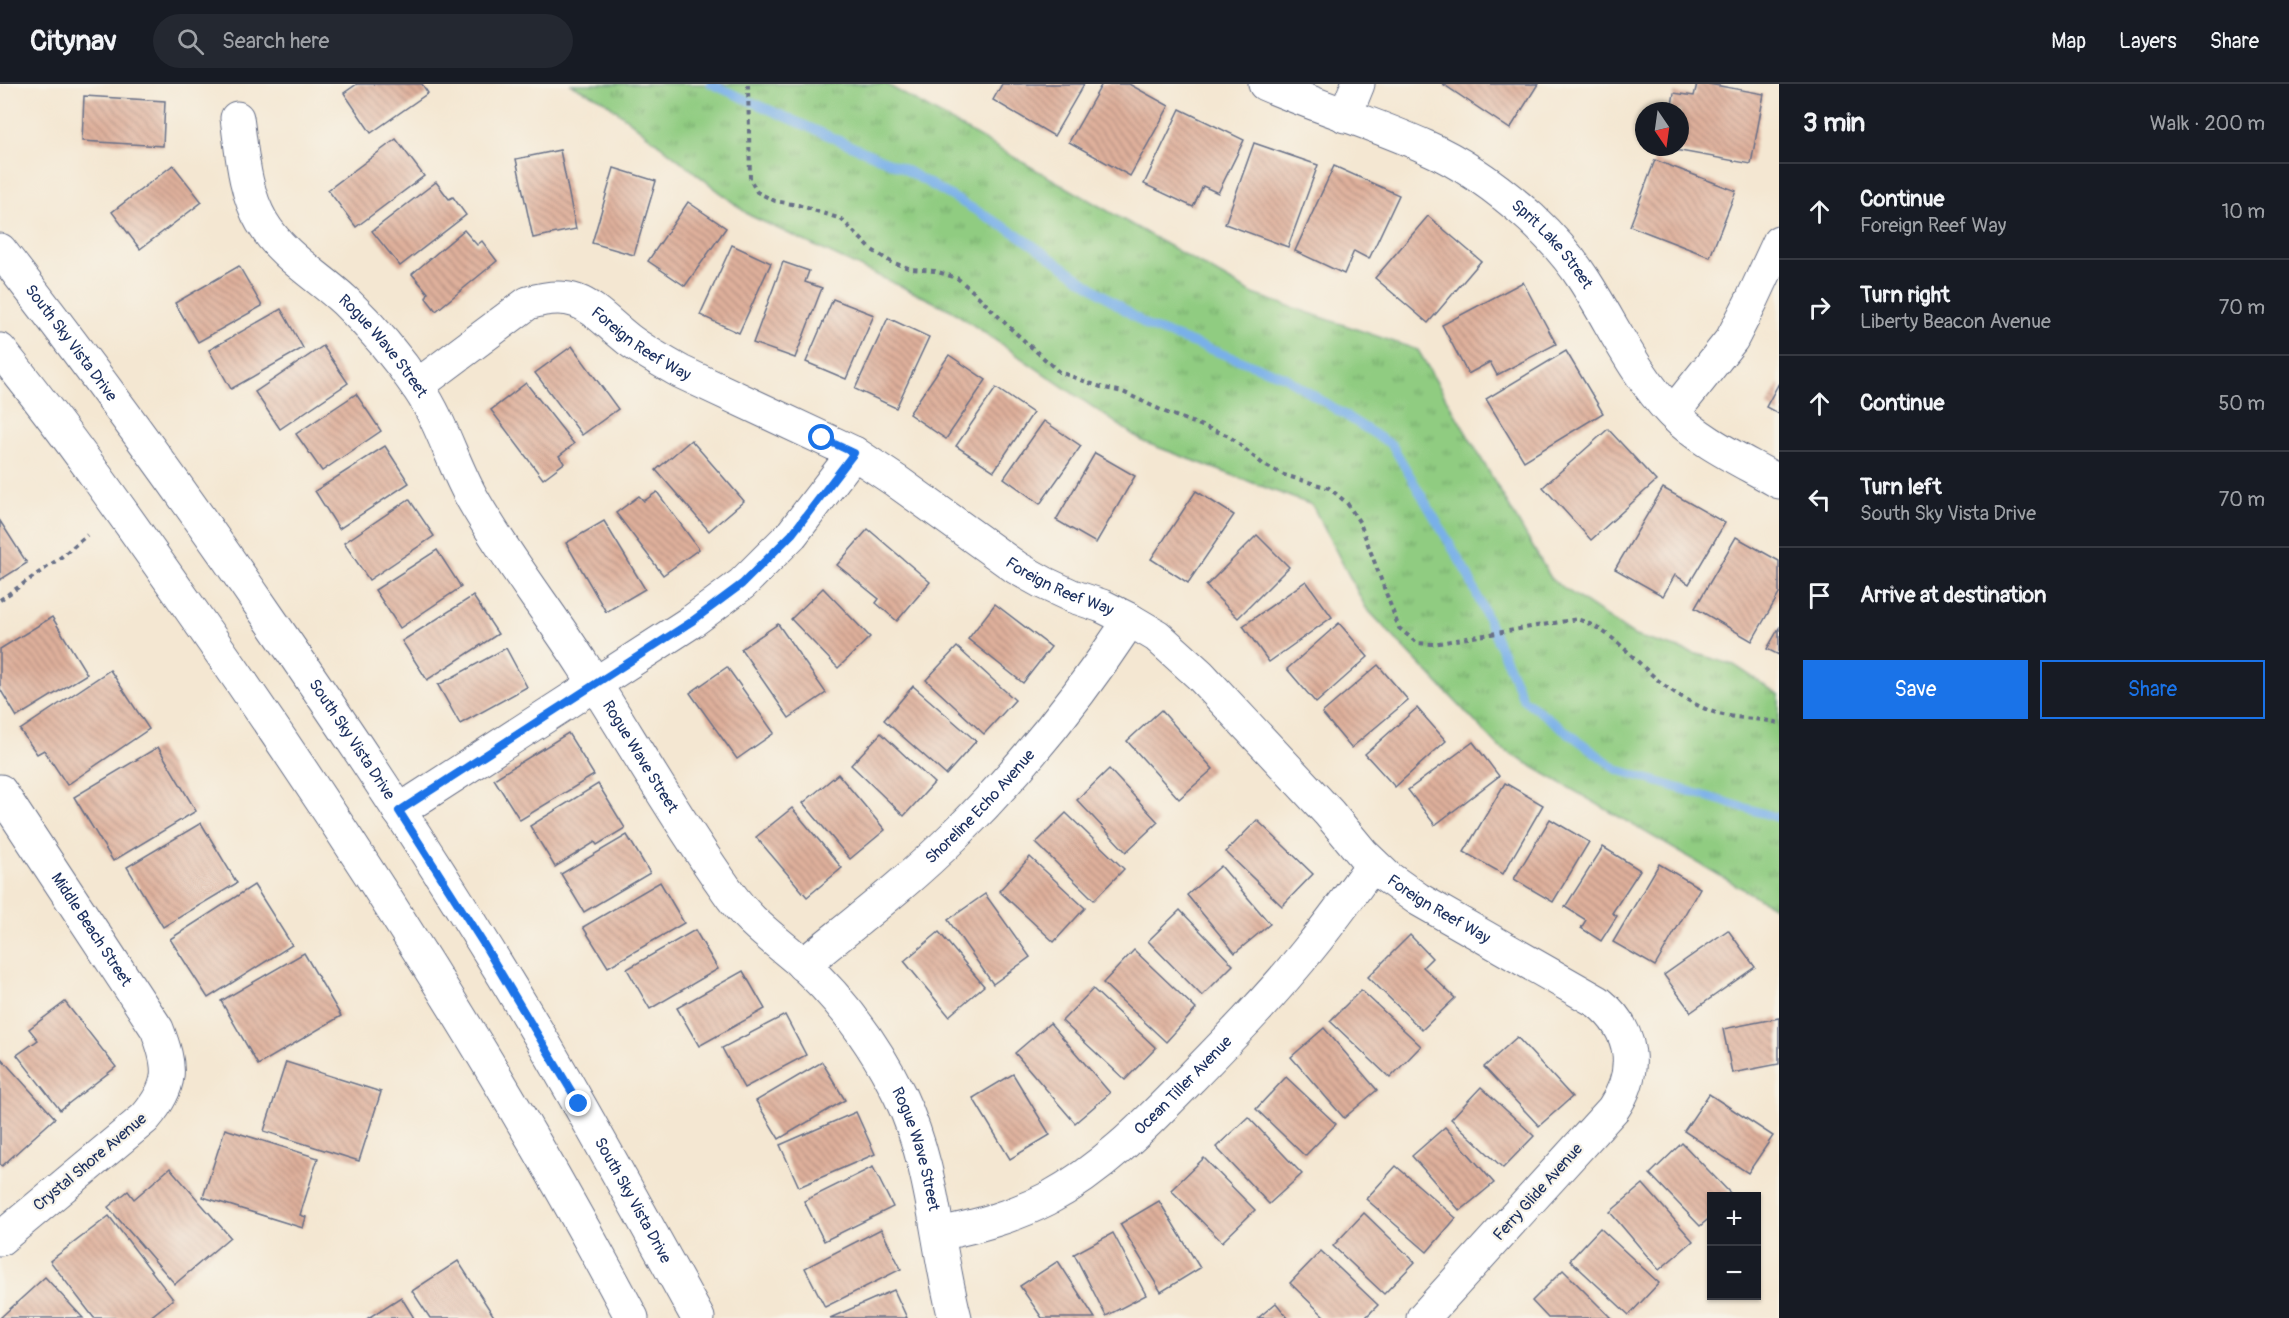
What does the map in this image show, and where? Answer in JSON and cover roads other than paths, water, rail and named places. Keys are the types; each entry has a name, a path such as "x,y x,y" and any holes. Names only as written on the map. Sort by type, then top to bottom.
{"street":[{"name":"Sprit Lake Street","path":"1265,84 1427,147 1465,168 1500,192 1533,220 1583,278 1644,379 1673,413 1697,434 1779,482"},
{"path":"1345,116 1358,84"},
{"name":"Rogue Wave Street","path":"237,118 247,183 253,202 267,229 288,254 344,300 372,330 417,386 436,416 470,495 596,685 728,893 763,932 803,965 828,990 856,1023 880,1059 915,1131 926,1167 955,1318"},
{"path":"1673,413 1732,339 1754,298 1779,242"},
{"name":"South Sky Vista Drive","path":"0,250 111,394 334,711 537,1032 621,1177 698,1318"},
{"name":"Foreign Reef Way","path":"417,386 528,303 545,298 562,297 590,306 632,342 681,372 854,453 1017,568 1072,596 1102,606 1130,620 1164,642 1200,675 1374,864 1418,899 1598,1002 1619,1024 1626,1038 1629,1054"},
{"path":"0,350 59,426 152,554 268,720 371,875 503,1088 632,1318"},
{"path":"399,811 596,685 691,622 742,584 792,534 854,453"},
{"name":"Shoreline Echo Avenue","path":"803,965 906,880 963,827 1064,714 1130,620"},
{"name":"Middle Beach Street","path":"0,791 157,1029 166,1053 167,1077"},
{"name":"Ocean Tiller Avenue","path":"939,1234 983,1225 1017,1213 1047,1199 1104,1162 1135,1135 1275,988 1313,944 1374,864"},
{"name":"Ferry Glide Avenue","path":"1423,1318 1613,1109 1627,1083 1630,1068 1629,1054"},
{"name":"Crystal Shore Avenue","path":"0,1239 145,1118 160,1100 167,1077"}],"waterway":[{"path":"711,84 904,169 1017,234 1149,327 1283,376 1392,445 1468,575 1523,699 1618,770 1779,818"}]}
